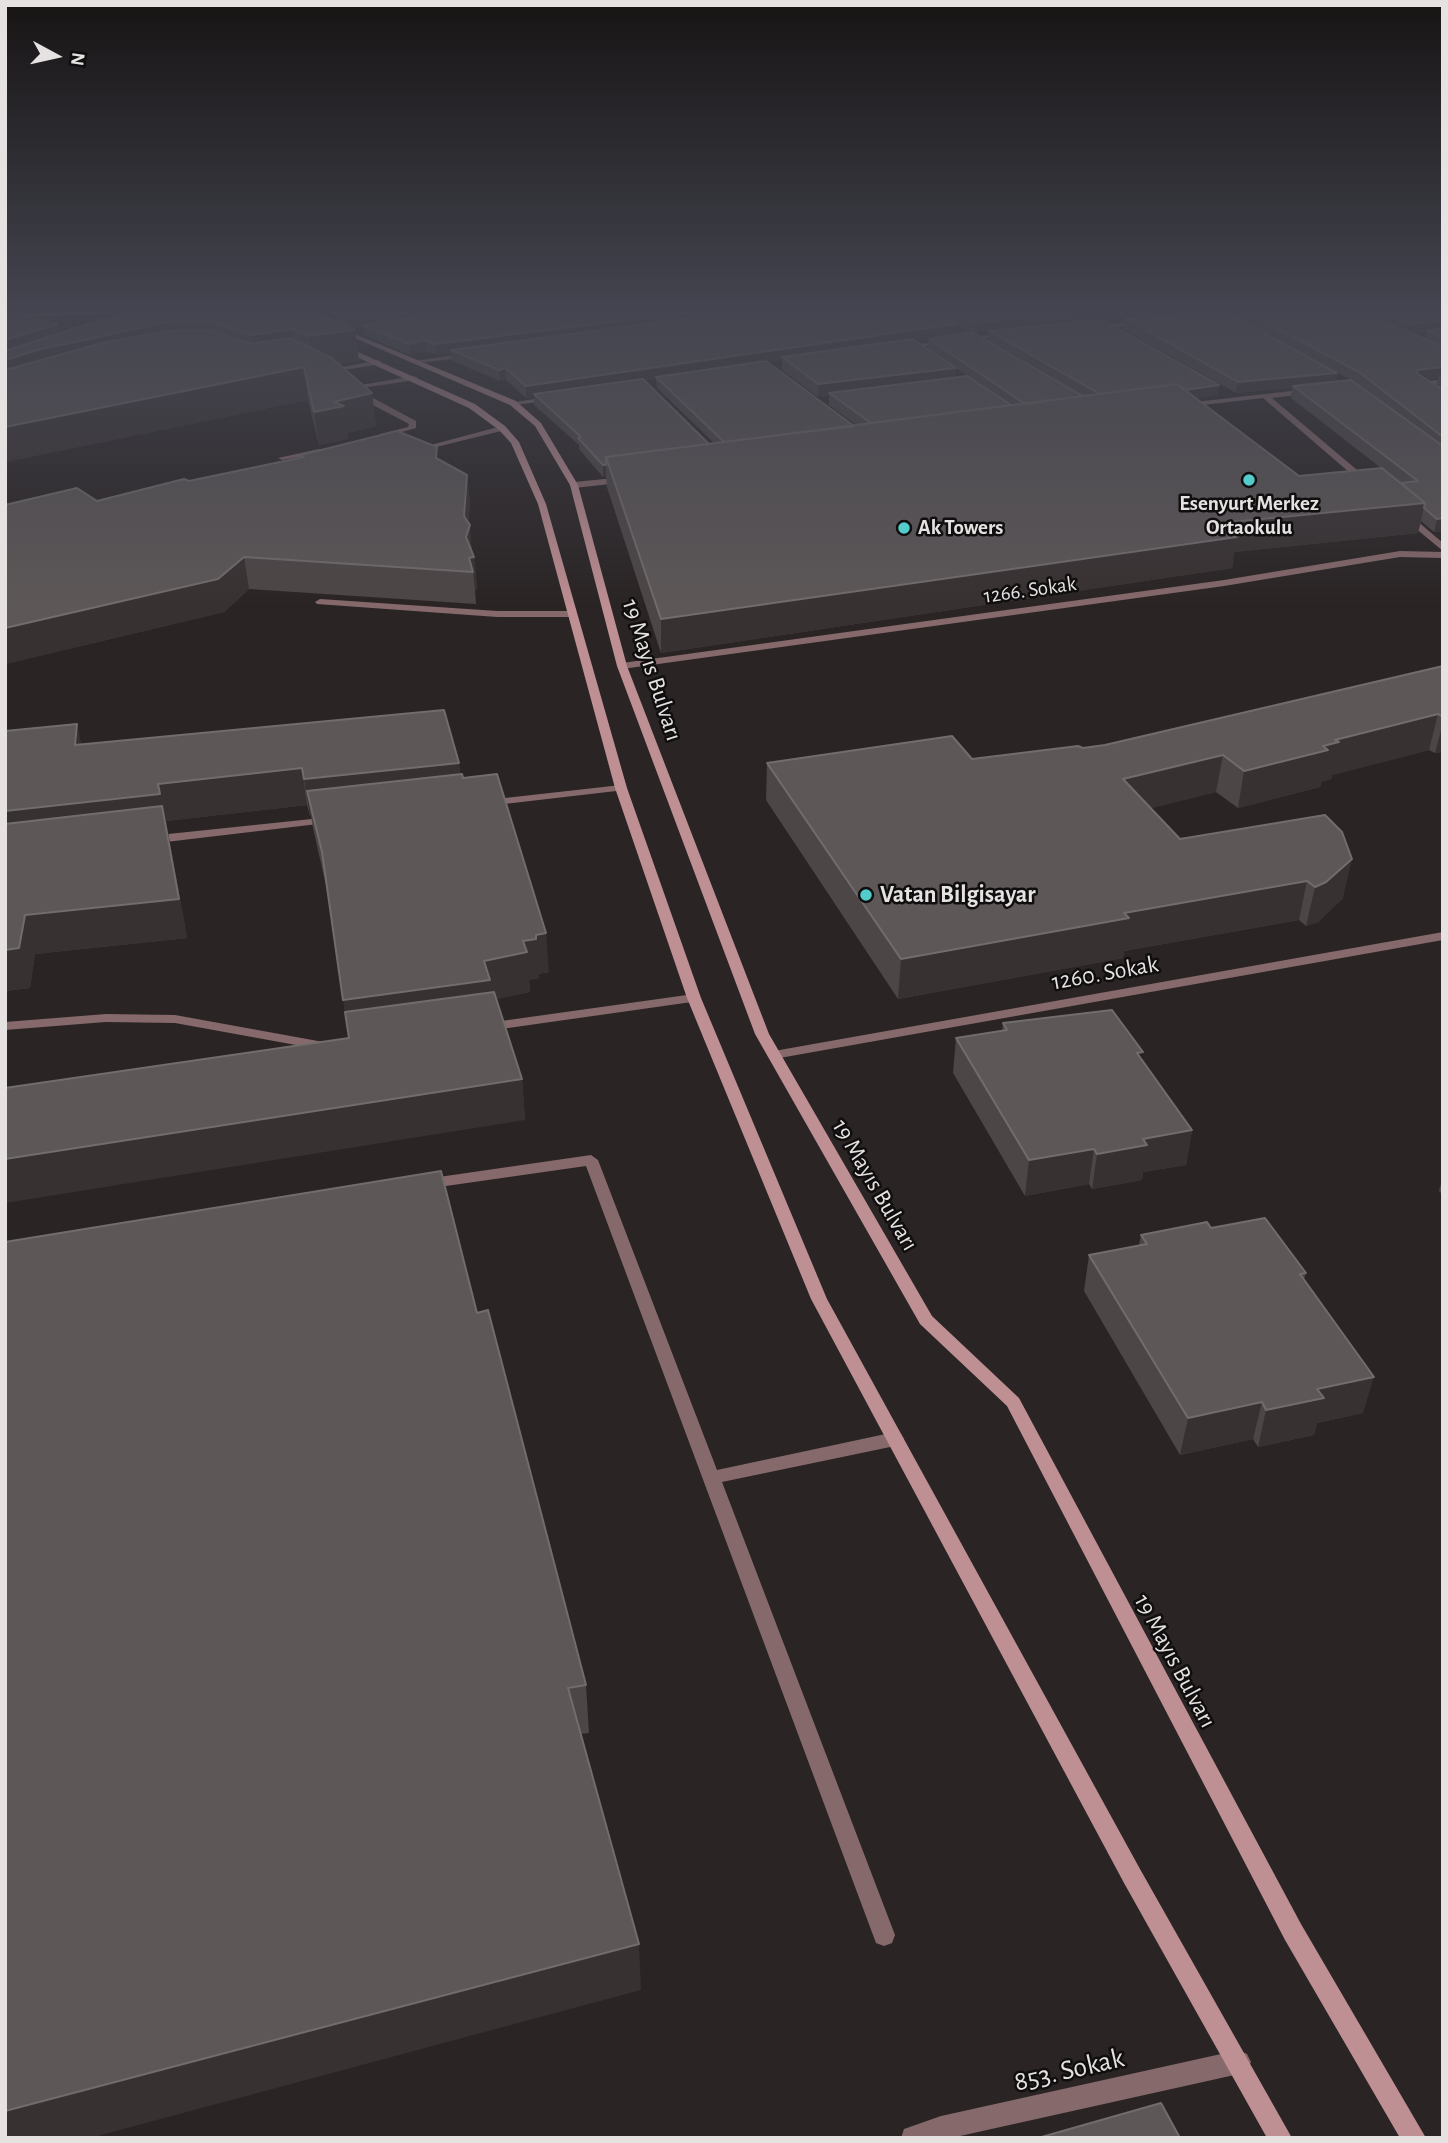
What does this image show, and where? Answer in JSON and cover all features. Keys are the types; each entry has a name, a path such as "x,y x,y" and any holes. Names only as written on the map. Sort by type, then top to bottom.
{"main road":[{"path":"476,409 502,428 515,442 542,504 621,788 694,998 819,1299 1132,1876 1280,2138"},
{"name":"19 Mayıs Bulvarı","path":"520,409 538,425 574,485 622,666 762,1034 926,1320 1013,1402 1293,1932 1414,2138"}],"street":[{"path":"373,439 412,428 413,423 387,409"},
{"path":"1280,409 1380,494"},
{"path":"408,452 502,428"},
{"path":"282,458 333,448"},
{"path":"574,485 639,478"},
{"path":"1401,512 1443,548"},
{"name":"1266. Sokak","path":"622,666 1224,583 1400,554 1443,555"},
{"path":"320,602 497,614 571,614"},
{"path":"471,805 621,788"},
{"path":"142,841 348,819"},
{"name":"1260. Sokak","path":"774,1055 1443,936"},
{"path":"474,1029 694,998"},
{"path":"5,1026 106,1018 175,1019 344,1047 295,1054"},
{"path":"414,1186 590,1160 884,1935"},
{"path":"710,1478 895,1439"},
{"name":"853. Sokak","path":"913,2138 941,2129 1239,2062"}],"building":[{"path":"5,409 95,409 5,427"},
{"path":"550,409 673,409 709,444 606,457 606,465 603,465 578,438 581,437"},
{"path":"689,409 831,409 854,426 724,442"},
{"path":"851,409 980,409 871,423"},
{"name":"Ak Towers","path":"981,409 1210,409 1299,476 1382,468 1425,503 1221,523 1237,537 661,619 606,457"},
{"path":"1323,409 1391,409 1443,446 1443,518 1437,519 1424,508 1425,503 1401,483 1418,481"},
{"path":"1407,409 1443,409 1443,437"},
{"path":"397,431 437,447 436,458 467,475 464,516 470,525 466,537 474,557 469,558 473,572 244,557 218,579 5,628 5,505 77,488 97,501 184,479 189,481 304,457 301,455"},
{"path":"1443,666 1443,717 1438,714 1335,740 1339,742 1323,746 1328,750 1244,771 1223,755 1123,779 1180,839 1325,815 1342,832 1352,859 1326,882 1315,887 1307,881 1124,913 1129,918 901,959 767,763 952,736 972,759 1105,745"},
{"path":"444,710 459,763 304,779 302,768 158,784 160,794 5,811 5,731 77,724 75,745"},
{"path":"462,774 463,778 497,774 546,933 536,935 536,939 523,941 527,952 484,961 490,980 343,1000 322,852 307,791"},
{"path":"162,806 179,899 25,915 19,948 5,950 5,824"},
{"path":"494,992 522,1079 5,1159 5,1088 349,1038 345,1012"},
{"path":"1112,1010 1143,1052 1137,1053 1192,1130 1143,1139 1147,1145 1097,1154 1094,1149 1029,1160 956,1038 1007,1030 1003,1023"},
{"path":"441,1171 477,1313 488,1310 586,1685 568,1688 639,1944 5,2111 5,1242"},
{"path":"1265,1218 1306,1273 1300,1274 1374,1377 1317,1389 1324,1398 1266,1410 1262,1402 1188,1418 1089,1255 1147,1244 1141,1235 1207,1222 1211,1228"},
{"path":"1161,2103 1180,2138 1038,2138"}],"place":[{"name":"Esenyurt Merkez Ortaokulu","path":"1249,480"},
{"name":"Ak Towers","path":"904,528"},
{"name":"Vatan Bilgisayar","path":"866,895"}]}
